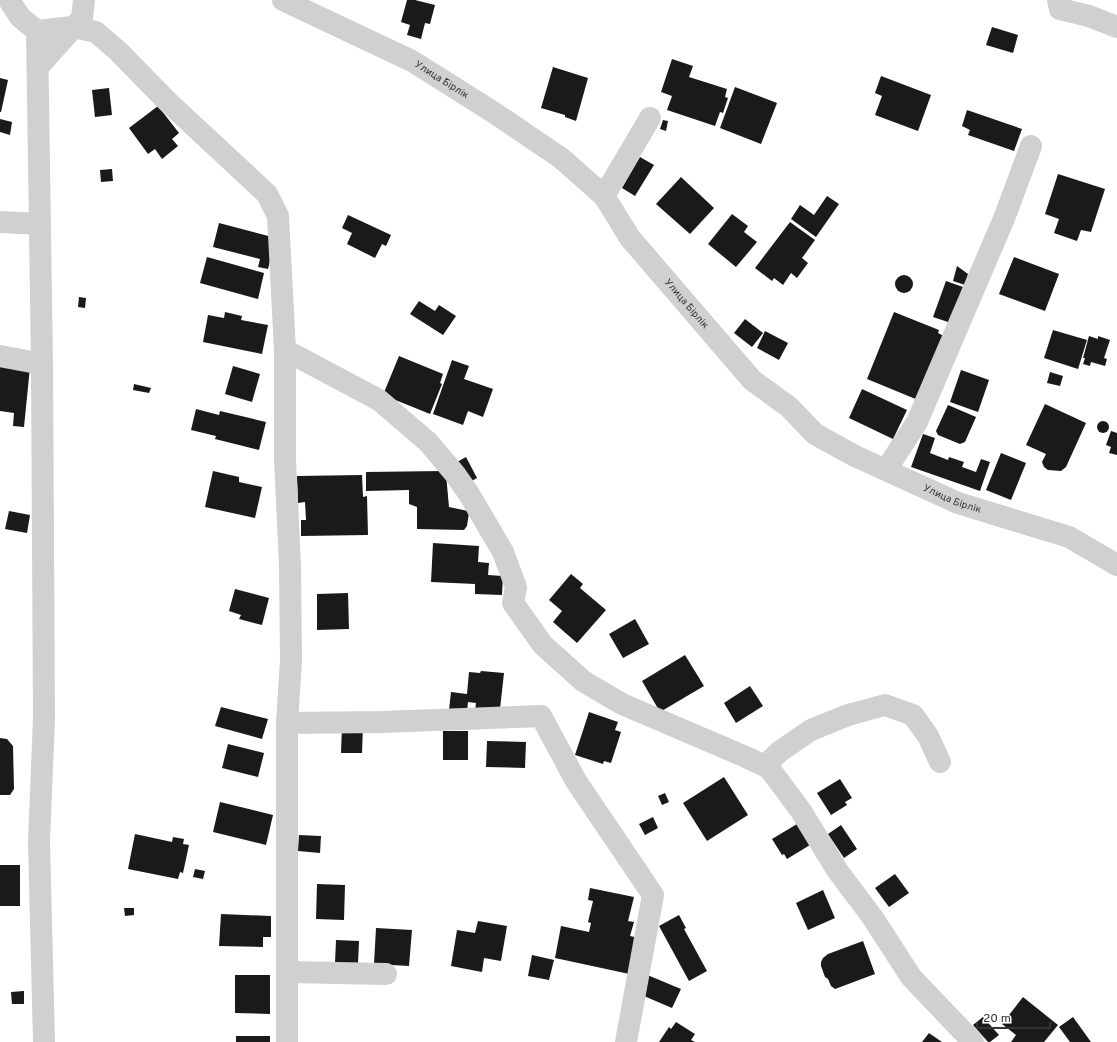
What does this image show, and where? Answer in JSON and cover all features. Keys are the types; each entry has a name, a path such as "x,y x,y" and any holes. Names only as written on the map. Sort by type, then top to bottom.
{"street":[{"path":"38,67 82,18 84,0"},
{"name":"Улица Бірлік","path":"283,0 412,61 493,112 561,158 604,196 630,238 752,380 788,407 815,434 855,456 958,503 1069,537 1117,565"},
{"path":"1058,0 1060,9 1089,16 1117,27"},
{"path":"10,9 37,31 73,27 96,32 118,51 168,102 267,194 278,216 285,350 285,459 290,566 291,660 288,723 288,1042"},
{"path":"37,31 42,364 44,719 39,840 44,1042"},
{"path":"604,196 650,118"},
{"path":"886,470 917,422 1005,216 1031,146"},
{"path":"0,222 40,224"},
{"path":"285,350 380,400 428,442 470,494 503,552 516,587 513,603 543,645 583,681 622,704 769,768 801,811 837,870 873,918 911,976 973,1042"},
{"path":"0,356 42,364"},
{"path":"765,766 779,752 811,730 848,715 885,705 913,715 928,736 940,762"},
{"path":"288,723 382,722 541,716 576,782 652,895 626,1042"},
{"path":"288,972 386,974"}],"building":[{"path":"407,0 415,0 435,5 430,24 425,23 421,39 407,35 410,25 401,22"},
{"path":"992,27 1018,35 1013,53 986,45"},
{"path":"672,59 693,66 689,77 727,89 725,97 728,98 723,113 720,112 715,126 667,110 672,96 661,92"},
{"path":"553,67 588,78 576,121 565,117 565,115 541,108"},
{"path":"881,76 931,95 918,131 875,115 882,96 875,93"},
{"path":"0,78 8,80 1,112 0,112"},
{"path":"735,87 777,103 761,144 720,128"},
{"path":"109,88 112,115 95,117 92,90"},
{"path":"158,106 179,133 172,139 178,146 162,159 155,149 148,154 129,128"},
{"path":"967,110 1022,129 1014,151 968,135 970,130 962,126"},
{"path":"0,119 12,122 10,135 0,132"},
{"path":"663,120 668,121 666,131 660,129"},
{"path":"640,157 654,165 635,196 622,188"},
{"path":"112,169 113,181 101,182 100,170"},
{"path":"1058,174 1105,189 1091,232 1081,230 1077,241 1054,233 1059,219 1045,214"},
{"path":"681,177 714,208 690,234 656,204"},
{"path":"827,196 839,204 816,237 791,219 800,205 814,215"},
{"path":"732,214 748,226 744,232 757,242 736,267 708,244"},
{"path":"348,215 391,235 386,246 382,244 375,258 347,244 352,233 342,228"},
{"path":"790,222 815,240 802,258 808,263 797,278 791,273 783,285 774,278 772,281 755,268"},
{"path":"219,223 276,238 268,269 258,267 260,259 213,247"},
{"path":"207,257 264,273 258,299 200,283"},
{"path":"1014,257 1059,274 1045,311 999,294"},
{"path":"957,266 968,274 965,285 953,281"},
{"path":"904,275 910,278 913,284 910,290 904,293 898,290 895,284 898,278"},
{"path":"946,281 963,287 951,323 933,317"},
{"path":"79,297 86,298 85,308 78,307"},
{"path":"419,301 435,311 439,305 456,316 443,335 410,314"},
{"path":"225,312 242,316 241,320 268,325 262,354 203,342 208,315 224,318"},
{"path":"894,312 939,330 938,333 944,336 918,400 867,379"},
{"path":"745,319 763,333 752,347 734,333"},
{"path":"1053,330 1087,340 1078,369 1044,358"},
{"path":"765,331 788,343 779,360 757,348"},
{"path":"1089,336 1098,339 1098,336 1110,340 1104,358 1107,359 1105,366 1091,362 1090,366 1083,364 1085,358 1083,358"},
{"path":"399,356 443,374 440,383 442,384 430,414 383,395"},
{"path":"452,360 469,366 464,379 493,389 483,417 468,411 463,425 433,414"},
{"path":"0,364 30,367 24,427 13,426 14,413 0,411"},
{"path":"233,366 260,374 252,402 225,394"},
{"path":"961,370 989,380 978,412 950,402"},
{"path":"1050,372 1063,376 1060,386 1047,383"},
{"path":"134,384 151,388 149,393 133,390"},
{"path":"862,389 907,410 893,439 849,418"},
{"path":"1045,404 1086,423 1066,467 1061,471 1048,470 1044,467 1042,462 1046,454 1026,445"},
{"path":"948,405 976,417 965,442 960,444 938,435 936,431"},
{"path":"196,409 219,415 220,411 266,422 259,450 215,439 216,436 191,430"},
{"path":"1103,421 1107,423 1109,427 1107,431 1103,433 1099,431 1097,427 1099,423"},
{"path":"1111,431 1117,433 1117,455 1109,453 1111,447 1106,445"},
{"path":"923,434 935,438 930,453 948,460 949,457 964,462 962,467 976,472 981,459 990,462 980,491 911,467"},
{"path":"1001,453 1026,463 1011,500 986,490"},
{"path":"466,457 477,478 468,483 457,462"},
{"path":"213,471 239,477 239,482 262,487 255,518 205,507"},
{"path":"443,471 446,474 449,507 468,511 469,513 467,526 464,530 417,529 417,507 409,504 409,490 366,491 366,472"},
{"path":"362,475 363,497 367,496 368,535 301,536 301,520 306,520 305,502 298,503 297,476"},
{"path":"9,511 30,515 27,533 5,529"},
{"path":"433,543 479,546 478,562 489,563 488,575 503,576 502,595 475,594 475,584 431,582"},
{"path":"571,574 583,584 580,588 606,610 577,643 553,622 562,611 549,600"},
{"path":"235,589 269,598 262,625 239,619 241,615 229,611"},
{"path":"348,593 349,629 317,630 317,594"},
{"path":"635,619 649,644 623,658 609,634"},
{"path":"685,655 704,686 660,712 642,681"},
{"path":"481,671 504,673 500,709 475,711 476,703 468,702 467,712 449,710 451,692 467,694 469,672 480,673"},
{"path":"750,686 763,706 736,723 724,703"},
{"path":"221,707 268,719 262,739 215,726"},
{"path":"589,712 618,722 615,730 621,732 611,763 604,761 603,764 575,755"},
{"path":"342,726 363,726 362,753 341,753"},
{"path":"443,731 468,731 468,760 443,760"},
{"path":"0,738 7,739 13,746 14,789 10,795 0,795"},
{"path":"487,741 526,742 525,768 486,767"},
{"path":"228,744 264,753 258,777 222,768"},
{"path":"724,777 748,815 707,841 683,803"},
{"path":"840,779 852,798 845,802 847,805 831,815 817,793"},
{"path":"665,793 669,802 662,805 658,796"},
{"path":"220,802 273,815 266,845 213,832"},
{"path":"653,817 658,828 645,835 639,824"},
{"path":"797,824 810,845 787,859 784,854 782,855 772,839"},
{"path":"841,825 857,849 844,858 828,834"},
{"path":"135,834 172,842 173,837 184,839 183,844 189,845 183,873 180,872 178,879 128,869"},
{"path":"299,835 321,836 320,853 298,851"},
{"path":"0,865 20,865 20,906 0,906"},
{"path":"195,869 205,871 203,879 193,877"},
{"path":"895,874 909,893 889,907 875,888"},
{"path":"317,884 345,885 344,920 316,919"},
{"path":"590,888 634,897 628,921 634,922 630,936 639,938 634,975 555,958 561,926 589,932 591,923 588,922 593,901 588,900"},
{"path":"823,890 835,918 808,930 796,903"},
{"path":"124,908 134,908 134,915 125,916"},
{"path":"221,914 271,916 271,937 263,937 263,947 219,946"},
{"path":"679,915 686,928 684,929 707,971 689,981 659,926"},
{"path":"478,921 507,926 501,961 484,958 482,972 451,966 457,930 475,933"},
{"path":"376,928 412,930 409,966 374,964"},
{"path":"336,940 359,941 358,964 335,963"},
{"path":"863,941 875,974 835,989 825,977 821,966 823,958 828,954"},
{"path":"532,955 554,960 549,980 528,976"},
{"path":"645,974 681,989 672,1008 637,993"},
{"path":"235,975 270,975 270,1014 235,1013"},
{"path":"24,991 24,1004 12,1004 11,992"},
{"path":"1023,997 1058,1025 1044,1042 1011,1042 1016,1035 1002,1024"},
{"path":"983,1017 999,1035 990,1042 988,1042 973,1025"},
{"path":"1073,1017 1091,1042 1070,1042 1059,1027"},
{"path":"676,1022 695,1034 691,1040 695,1042 659,1042 669,1027 671,1029"},
{"path":"929,1033 942,1042 922,1042"},
{"path":"236,1036 270,1036 270,1042 236,1042"}]}
